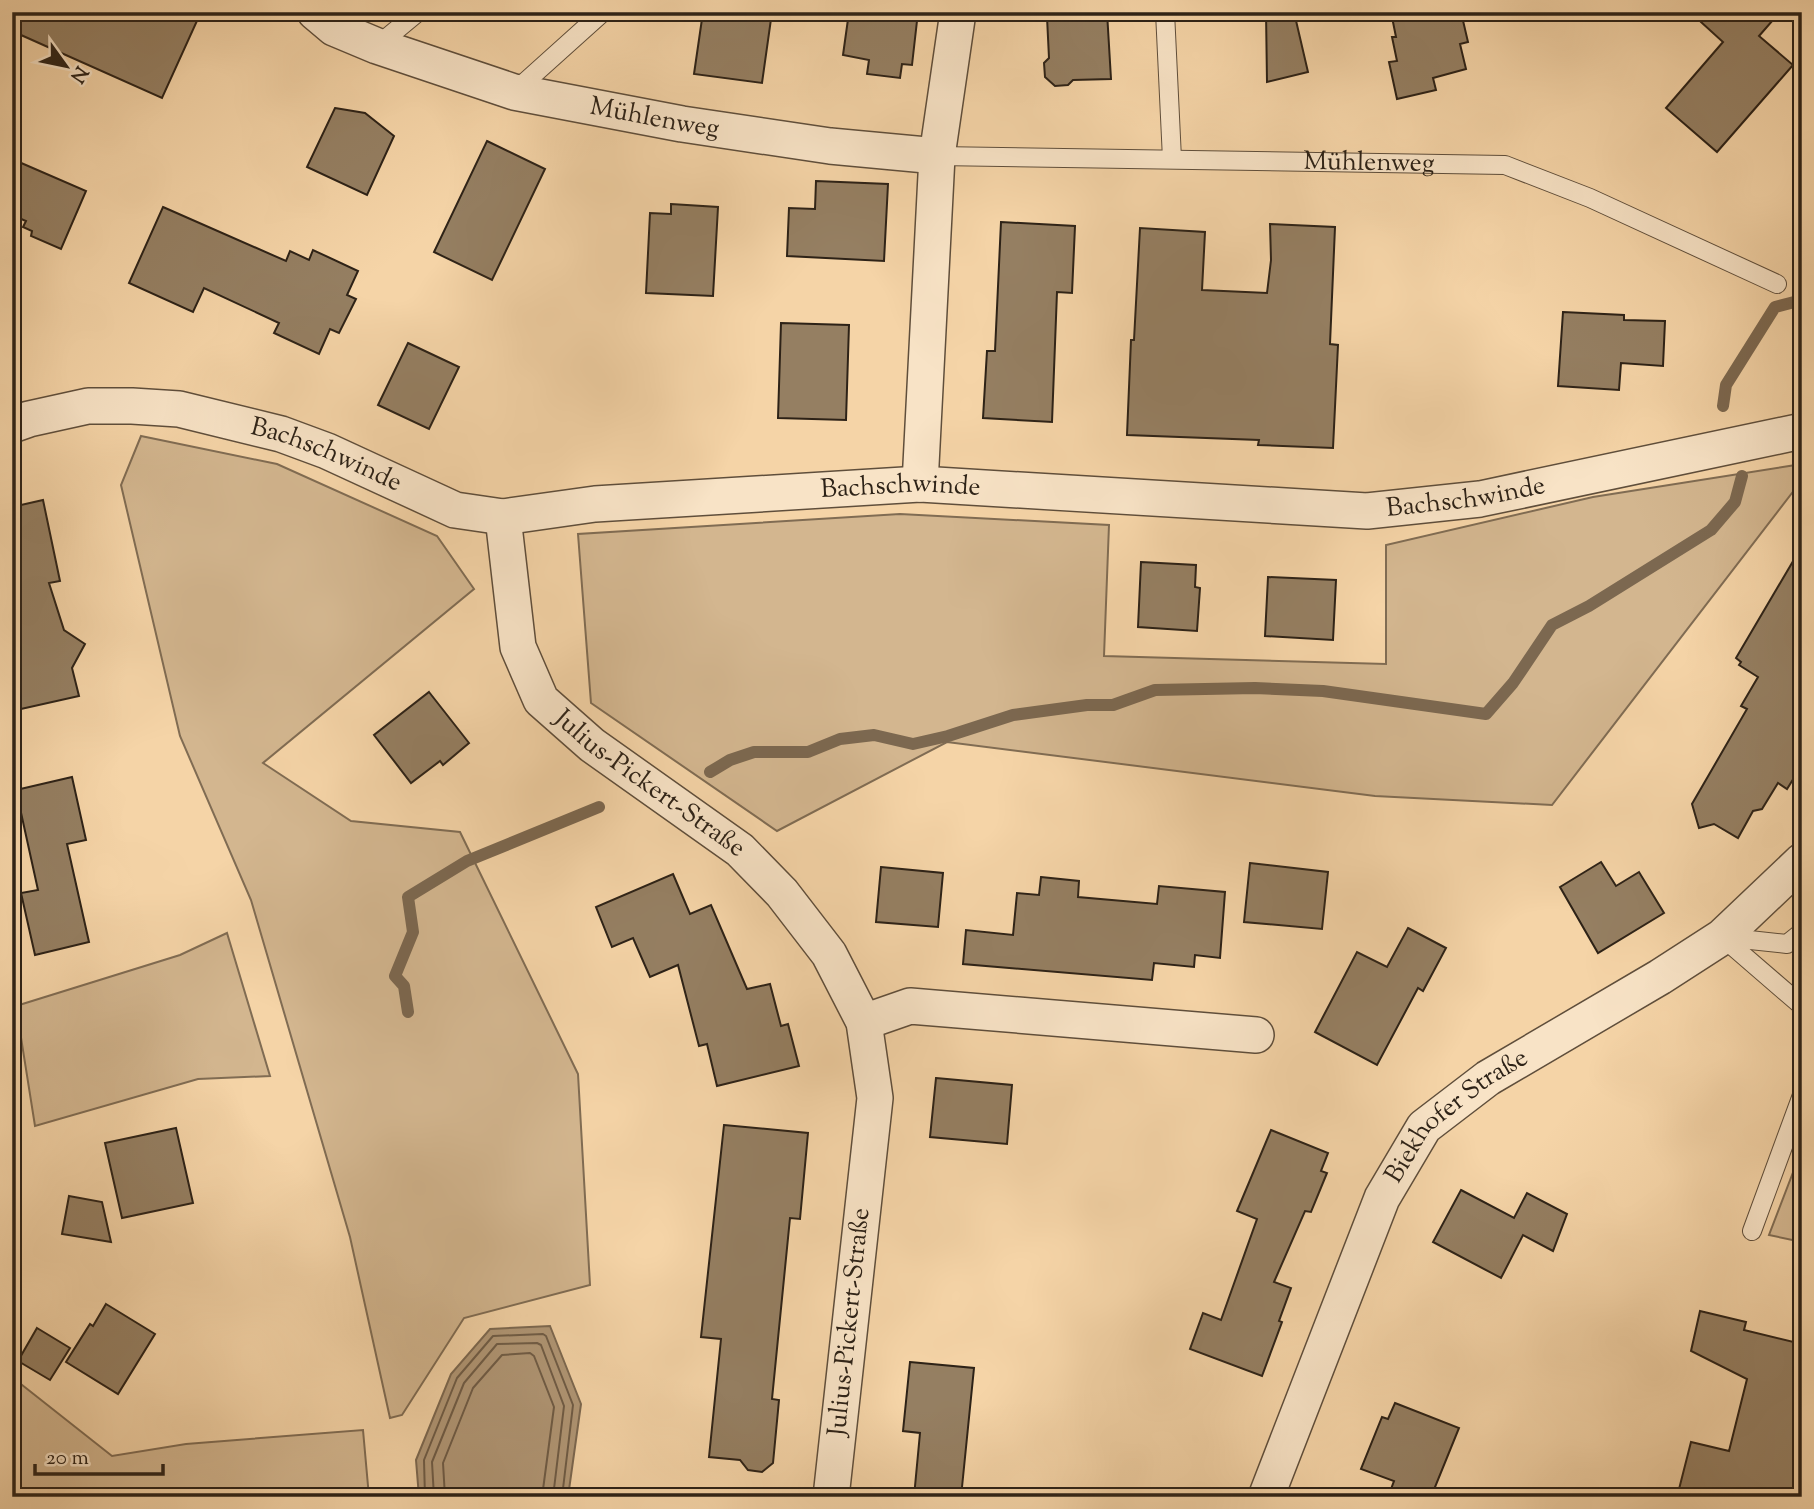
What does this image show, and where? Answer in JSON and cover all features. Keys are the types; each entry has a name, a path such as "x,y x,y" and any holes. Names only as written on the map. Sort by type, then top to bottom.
{"street":[{"name":"Mühlenweg","path":"314,12 334,28 377,46 514,92 682,124 830,146 937,156"},
{"path":"920,484 937,156 958,12"},
{"name":"Bachschwinde","path":"12,425 88,406 170,408 281,434 327,451 455,510 503,517 595,504 920,484 1367,511 1480,499 1802,431"},
{"name":"Julius-Pickert-Straße","path":"503,517 518,647 541,700 592,746 740,850 782,893 829,954 864,1022 875,1098 831,1497"},
{"name":"Biekhofer Straße","path":"1266,1497 1382,1198 1424,1127 1488,1078 1660,977 1722,937 1802,861"},
{"path":"864,1022 910,1006 1256,1035"}],"lane":[{"path":"377,46 418,12"},
{"path":"514,92 603,12"},
{"path":"1165,12 1172,159"},
{"name":"Mühlenweg","path":"937,156 1504,164 1590,198 1777,284"},
{"path":"1722,937 1787,944 1802,932"},
{"path":"1722,937 1802,1006"},
{"path":"1752,1231 1802,1095"}],"shaded area":[{"path":"141,436 277,464 437,536 474,589 263,763 351,821 460,832 578,1074 590,1285 464,1318 402,1415 390,1418 350,1237 251,900 180,736 121,485"},
{"path":"1802,464 1802,480 1552,805 1375,796 947,742 777,831 591,703 578,534 900,514 1109,525 1104,656 1386,664 1386,545 1593,497"},
{"path":"227,933 270,1076 198,1079 35,1126 16,1006 180,955"},
{"path":"1802,1149 1802,1242 1769,1235"},
{"path":"12,1377 112,1456 186,1444 363,1430 369,1497 12,1497"}],"water":[{"path":"550,1326 581,1404 568,1497 419,1497 416,1460 451,1374 490,1329"}],"building":[{"path":"12,12 201,12 162,98 12,31"},
{"path":"703,12 772,12 762,83 694,74"},
{"path":"849,12 918,12 912,65 902,64 900,78 867,74 869,60 843,55"},
{"path":"1074,12 1107,12 1111,79 1073,80 1068,85 1055,86 1045,77 1044,63 1049,58 1047,17 1074,16"},
{"path":"1266,12 1294,12 1308,72 1267,82"},
{"path":"1391,12 1461,12 1468,42 1460,44 1466,69 1433,78 1436,90 1397,99 1389,62 1397,61"},
{"path":"1690,12 1780,12 1759,36 1793,65 1717,152 1666,108 1723,42"},
{"path":"335,108 365,113 394,136 367,195 307,167"},
{"path":"487,141 545,169 492,280 434,252"},
{"path":"12,159 86,191 61,249 31,236 32,231 23,227 26,221 12,215"},
{"path":"816,181 888,184 884,261 787,256 789,208 815,209"},
{"path":"671,204 718,207 713,296 646,293 650,213 671,214"},
{"path":"163,207 286,261 290,251 309,260 313,250 358,271 347,295 356,299 339,333 330,329 319,354 274,333 279,323 204,288 193,312 129,283"},
{"path":"1001,222 1075,226 1072,293 1057,292 1052,422 983,418 987,351 995,351"},
{"path":"1270,224 1335,227 1330,344 1338,345 1333,448 1258,445 1259,440 1127,435 1140,228 1205,232 1202,290 1267,293 1271,260"},
{"path":"1563,312 1624,315 1624,320 1665,321 1663,366 1621,363 1619,390 1558,386"},
{"path":"781,323 849,325 846,420 778,418"},
{"path":"408,343 459,367 429,429 378,405"},
{"path":"43,500 60,581 49,583 64,630 85,644 72,668 79,696 12,711 12,507"},
{"path":"1802,546 1802,765 1787,789 1778,783 1762,809 1753,811 1738,838 1714,824 1699,828 1692,804 1747,709 1741,706 1758,677 1739,665 1741,662 1736,658"},
{"path":"1141,562 1196,565 1195,587 1200,588 1197,631 1138,627"},
{"path":"1268,577 1336,580 1333,640 1265,636"},
{"path":"429,692 469,743 443,765 440,761 411,783 374,735"},
{"path":"72,777 86,840 67,844 89,942 35,955 21,893 38,890 16,790"},
{"path":"1601,862 1616,886 1639,872 1664,913 1598,953 1560,887"},
{"path":"1250,863 1328,872 1322,929 1244,922"},
{"path":"881,867 943,873 938,927 876,922"},
{"path":"673,874 690,914 711,905 747,989 770,984 781,1026 788,1024 799,1066 717,1086 707,1044 699,1046 678,965 650,977 633,938 612,947 596,907"},
{"path":"1041,877 1079,881 1078,897 1157,904 1159,886 1225,892 1220,958 1195,955 1194,967 1154,963 1152,980 963,964 966,930 1013,935 1017,893 1039,895"},
{"path":"1408,928 1446,948 1423,991 1418,988 1377,1065 1315,1032 1357,952 1387,967"},
{"path":"936,1078 1012,1085 1007,1144 930,1137"},
{"path":"724,1125 808,1133 800,1219 790,1218 772,1399 779,1400 773,1463 762,1472 748,1470 740,1460 709,1457 721,1339 701,1337"},
{"path":"176,1128 193,1203 122,1218 105,1143"},
{"path":"1271,1130 1328,1153 1321,1171 1327,1173 1311,1212 1305,1211 1274,1282 1291,1288 1262,1376 1190,1349 1203,1313 1221,1320 1257,1219 1237,1211"},
{"path":"1461,1190 1514,1218 1527,1193 1567,1214 1553,1251 1523,1235 1501,1278 1433,1242"},
{"path":"69,1196 102,1202 111,1242 62,1234"},
{"path":"106,1304 155,1334 118,1394 66,1362"},
{"path":"1700,1311 1746,1322 1744,1330 1802,1344 1802,1497 1677,1497 1691,1442 1729,1451 1747,1379 1691,1351"},
{"path":"37,1328 70,1348 50,1380 18,1361"},
{"path":"910,1362 974,1368 961,1497 914,1497 920,1433 903,1431"},
{"path":"1395,1403 1459,1428 1431,1497 1388,1497 1394,1481 1361,1469 1382,1417 1388,1419"}],"waterway":[{"path":"1723,406 1726,385 1775,307 1802,300"},
{"path":"710,772 730,760 754,752 808,752 840,739 874,735 913,744 1013,715 1087,705 1113,705 1155,690 1255,688 1323,691 1486,714 1513,683 1552,625 1589,606 1711,530 1735,502 1742,476"},
{"path":"408,1012 404,986 395,976 413,932 408,897 467,861 599,807"}]}
